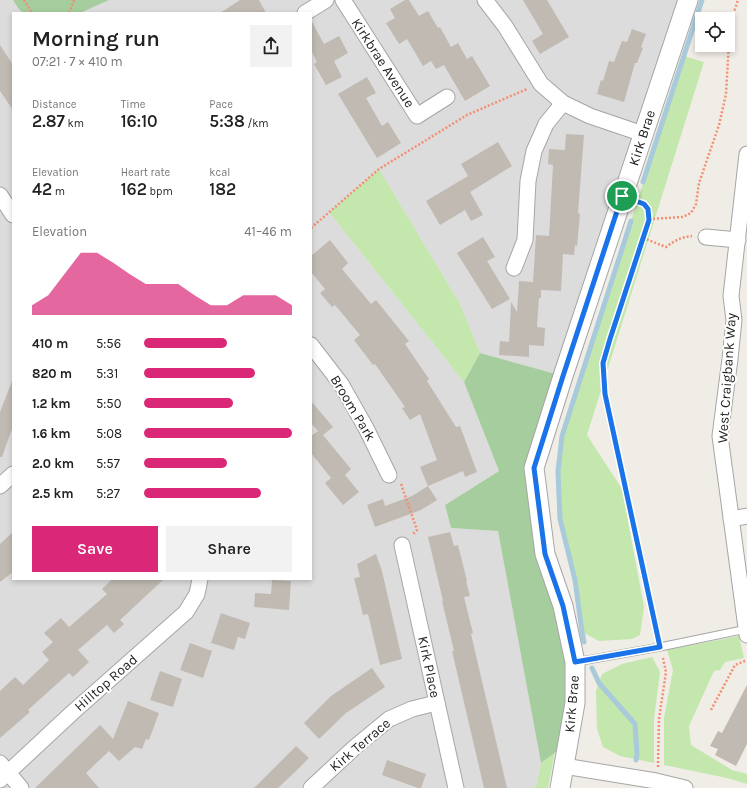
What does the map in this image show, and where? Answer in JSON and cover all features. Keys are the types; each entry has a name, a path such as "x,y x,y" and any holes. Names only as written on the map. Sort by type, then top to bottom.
{"street":[{"path":"307,12 326,0"},
{"name":"Kirkbrae Avenue","path":"343,0 417,116 447,97"},
{"path":"485,0 505,26 540,84 562,103 590,116 643,134"},
{"name":"Kirk Brae","path":"560,788 575,703 575,662 563,606 545,554 534,468 622,196 688,0"},
{"path":"514,268 525,240 528,181 534,151 546,124 562,103"},
{"name":"West Craigbank Way","path":"747,154 731,296 734,320 720,436 747,631"},
{"path":"0,195 12,213"},
{"path":"706,237 738,240"},
{"name":"Broom Park","path":"312,346 341,384 366,428 388,475"},
{"path":"0,486 12,475"},
{"path":"731,519 747,516"},
{"name":"Kirk Place","path":"402,545 456,788"},
{"name":"Hilltop Road","path":"3,772 186,612 198,594 200,580"},
{"name":"Kirk Terrace","path":"312,788 355,747 389,718 412,709 436,703"},
{"path":"564,766 656,781 685,788"},
{"path":"3,772 21,788"}],"lane":[{"path":"575,662 747,631"}],"path":[{"path":"24,0 31,12"},
{"path":"69,12 74,0"},
{"path":"649,219 683,217 691,213 696,204 699,183 719,125 726,94 730,24 738,0"},
{"path":"312,227 379,169 467,115 540,84"},
{"path":"622,196 644,204 648,209 649,219 603,363 605,394 666,672 659,718 659,763 656,781"},
{"path":"643,238 666,247 675,240 685,237 706,237"},
{"path":"388,475 400,480 416,530 402,545"},
{"path":"712,710 734,666 747,660"}],"shaded area":[{"path":"0,0 13,0 22,12 12,12 12,580 312,580 312,12 82,12 109,0 688,0 563,376 480,353 460,304 379,169 329,212 464,382 499,471 445,505 451,528 498,531 541,763 536,787 0,788"}],"green space":[{"path":"13,0 109,0 82,12 22,12"},
{"path":"684,56 704,62 587,435 622,489 644,607 640,635 632,639 599,641 582,632 575,580 560,519 558,471 562,436"},
{"path":"379,169 460,304 480,353 464,382 329,212"},
{"path":"480,353 563,376 534,468 575,662 569,742 541,763 498,531 451,528 445,505 499,471 464,382"},
{"path":"739,636 744,658 725,662 720,670 714,671 689,726 691,745 732,770 747,774 747,784 727,778 664,765 664,718 673,670 667,650"},
{"path":"652,657 660,672 654,719 654,763 620,756 603,747 597,729 596,691 602,674 622,664"},
{"path":"555,752 548,788 530,788 536,787 541,763"}],"building":[{"path":"240,0 259,0 265,12 222,12"},
{"path":"405,0 409,0 419,16 428,11 438,28 440,27 451,47 458,43 467,59 472,56 490,86 465,101 444,65 436,69 431,61 423,66 407,39 399,44 386,23 395,18 390,9"},
{"path":"523,0 547,0 569,37 540,54 532,41 543,34"},
{"path":"312,22 324,44 339,36 348,53 334,61 342,77 326,85 314,64 317,62 312,52"},
{"path":"632,29 646,34 641,47 643,48 637,63 635,63 624,102 597,94 609,61 614,62 622,41 627,42"},
{"path":"0,45 12,63 12,109 0,91"},
{"path":"367,77 376,93 366,98 382,126 388,122 401,143 377,158 338,94"},
{"path":"566,134 584,135 577,246 575,245 574,255 563,254 561,291 541,290 537,327 545,328 544,346 529,345 529,357 499,355 500,341 509,342 511,302 517,312 519,281 533,282 536,235 549,236 553,165 548,164 549,149 565,150"},
{"path":"498,142 512,166 470,192 483,215 471,221 465,210 440,225 426,201 468,176 461,164"},
{"path":"483,237 495,257 487,261 510,299 492,309 457,253"},
{"path":"330,240 348,263 342,269 371,304 376,300 409,341 405,344 429,379 427,381 456,427 460,426 477,472 465,477 463,471 428,486 420,467 437,460 420,414 410,420 402,408 405,407 375,364 373,365 354,340 360,335 335,305 332,307 320,293 325,289 312,273 312,255"},
{"path":"12,381 12,429 2,457 0,457 0,412"},
{"path":"312,402 333,427 323,435 351,469 345,475 359,492 343,505 325,483 331,478 312,454 312,435 318,431 312,424"},
{"path":"428,486 437,500 421,510 375,527 367,505 383,499 385,506 412,496"},
{"path":"450,532 454,546 458,545 467,581 470,596 464,597 473,633 471,634 507,788 484,788 452,651 454,651 428,537"},
{"path":"12,533 12,573 0,582 0,544"},
{"path":"376,554 382,571 402,659 380,665 368,614 363,615 354,578 360,577 357,564"},
{"path":"111,580 163,580 120,620 124,624 114,633 107,625 78,650 89,662 73,677 69,673 28,710 30,712 0,738 0,691 15,677 23,685 49,660 42,652 53,642 44,633 61,618 69,627 107,594 102,589"},
{"path":"272,580 291,581 289,610 254,607 255,593 271,594"},
{"path":"221,613 250,623 245,639 238,637 234,650 211,643"},
{"path":"190,643 212,651 203,678 180,670"},
{"path":"372,668 385,687 346,713 319,739 304,723 331,696"},
{"path":"160,671 182,679 173,707 150,700"},
{"path":"747,685 747,744 736,766 715,755 718,749 710,746 718,731 722,733"},
{"path":"128,701 159,713 149,740 146,739 142,749 135,747 119,761 109,751 86,773 99,788 35,788 100,725 113,739"},
{"path":"296,746 309,758 278,788 254,788"},
{"path":"387,760 426,774 421,788 382,775"}],"waterway":[{"path":"643,182 702,0"},
{"path":"584,642 575,580 560,519 558,471 562,436 631,221"},
{"path":"592,668 599,683 635,724 636,760"}],"route":[{"path":"622,196 644,204 648,209 649,220 603,363 605,394 660,647 575,662 563,606 545,554 534,468 622,196"}]}
